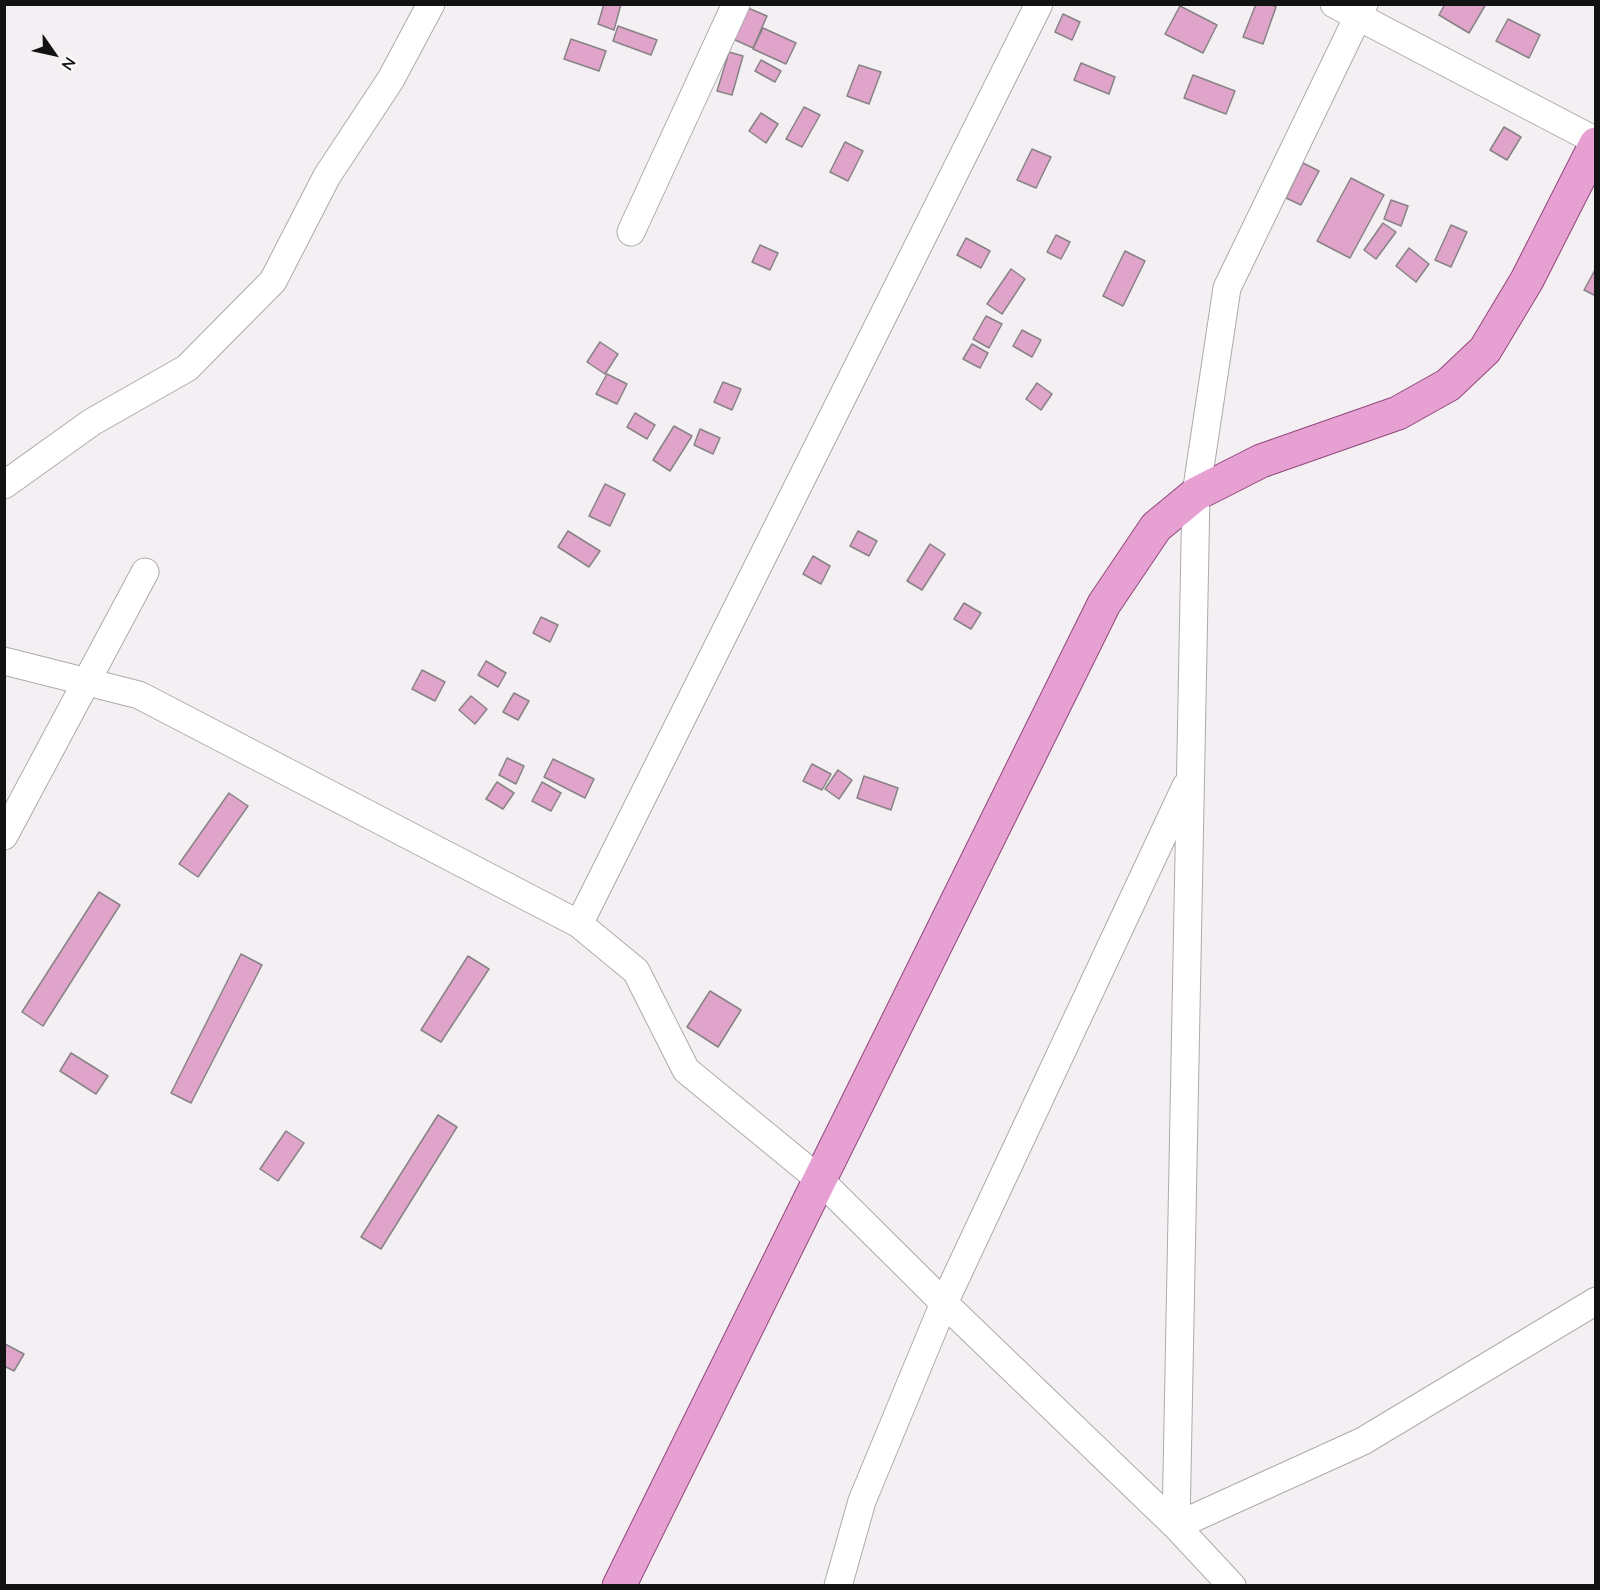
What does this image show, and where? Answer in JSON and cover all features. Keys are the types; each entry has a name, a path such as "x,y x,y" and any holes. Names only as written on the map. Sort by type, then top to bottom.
{"main road":[{"path":"619,1586 1104,604 1156,527 1196,494 1261,461 1398,413 1448,385 1485,350 1527,280 1596,142"}],"street":[{"path":"4,485 92,422 188,368 273,281 327,176 391,79 431,4"},
{"path":"631,232 736,4"},
{"path":"579,924 1039,4"},
{"path":"1334,4 1361,11 1596,142"},
{"path":"1176,1526 1196,494 1227,288 1361,11"},
{"path":"4,836 145,572"},
{"path":"4,661 139,695 579,924 636,971 686,1070 820,1180 1176,1526 1232,1586"},
{"path":"838,1586 862,1501 944,1303 1191,777"},
{"path":"1176,1526 1363,1441 1596,1301"}],"building":[{"path":"604,4 621,4 614,30 598,24"},
{"path":"1256,4 1270,4 1276,7 1263,44 1243,37"},
{"path":"1445,4 1486,4 1469,33 1439,15"},
{"path":"1180,6 1217,25 1203,53 1165,34"},
{"path":"748,8 767,16 753,48 733,39"},
{"path":"1063,14 1080,22 1072,40 1055,32"},
{"path":"1508,19 1540,35 1529,58 1496,41"},
{"path":"618,26 657,40 651,55 613,41"},
{"path":"763,28 796,43 786,64 753,49"},
{"path":"571,39 606,51 599,71 564,59"},
{"path":"729,52 743,56 732,95 717,91"},
{"path":"761,60 781,71 775,82 755,71"},
{"path":"1081,63 1115,77 1109,94 1074,80"},
{"path":"859,65 881,72 869,104 847,96"},
{"path":"1193,75 1235,91 1226,114 1184,98"},
{"path":"804,107 820,115 802,147 786,139"},
{"path":"761,113 778,124 766,143 749,131"},
{"path":"1504,127 1521,137 1507,160 1490,150"},
{"path":"845,142 863,151 848,181 830,172"},
{"path":"1032,149 1051,157 1036,188 1017,180"},
{"path":"1303,163 1319,171 1301,205 1286,198"},
{"path":"1351,178 1384,195 1350,258 1317,241"},
{"path":"1391,200 1408,206 1401,226 1384,219"},
{"path":"1383,223 1396,232 1376,259 1364,250"},
{"path":"1451,225 1467,232 1451,267 1435,260"},
{"path":"1056,235 1070,242 1061,259 1047,252"},
{"path":"966,238 990,251 981,268 957,255"},
{"path":"760,245 778,253 770,270 752,262"},
{"path":"1409,248 1429,264 1416,282 1396,266"},
{"path":"1125,251 1145,261 1123,306 1103,296"},
{"path":"1596,268 1596,296 1584,290"},
{"path":"1011,269 1025,279 1002,314 987,304"},
{"path":"986,316 1002,324 989,348 973,339"},
{"path":"1022,330 1041,340 1032,357 1013,346"},
{"path":"600,342 618,354 605,374 587,362"},
{"path":"972,344 988,353 980,368 963,359"},
{"path":"607,374 627,384 617,404 596,394"},
{"path":"723,382 741,389 732,410 714,402"},
{"path":"1037,383 1052,394 1041,410 1026,399"},
{"path":"635,413 655,425 647,439 627,427"},
{"path":"674,426 692,436 670,471 653,460"},
{"path":"700,429 720,438 713,454 694,445"},
{"path":"605,484 625,494 610,526 589,516"},
{"path":"568,531 600,551 589,567 558,547"},
{"path":"858,531 877,541 869,556 850,546"},
{"path":"930,544 945,554 922,590 907,581"},
{"path":"813,556 830,566 821,584 803,574"},
{"path":"964,603 981,613 971,629 954,619"},
{"path":"541,617 558,625 550,642 533,633"},
{"path":"486,661 506,673 498,687 478,675"},
{"path":"422,670 445,682 435,701 412,689"},
{"path":"514,693 529,701 518,720 503,712"},
{"path":"471,696 487,709 475,724 459,710"},
{"path":"507,758 524,766 516,784 499,775"},
{"path":"553,759 594,779 585,798 544,777"},
{"path":"812,764 831,774 822,790 803,781"},
{"path":"838,770 852,780 839,799 825,789"},
{"path":"864,776 898,788 891,810 857,798"},
{"path":"497,782 514,793 503,809 486,799"},
{"path":"542,782 561,793 551,811 532,801"},
{"path":"229,793 248,806 198,877 179,864"},
{"path":"99,892 120,905 43,1026 22,1012"},
{"path":"241,954 262,965 191,1103 171,1093"},
{"path":"468,956 489,969 441,1042 421,1030"},
{"path":"710,991 741,1010 718,1047 687,1027"},
{"path":"71,1053 108,1076 96,1094 60,1071"},
{"path":"438,1115 457,1127 381,1249 361,1237"},
{"path":"286,1131 304,1143 278,1181 260,1169"},
{"path":"5,1344 24,1354 14,1371 4,1366"}]}
